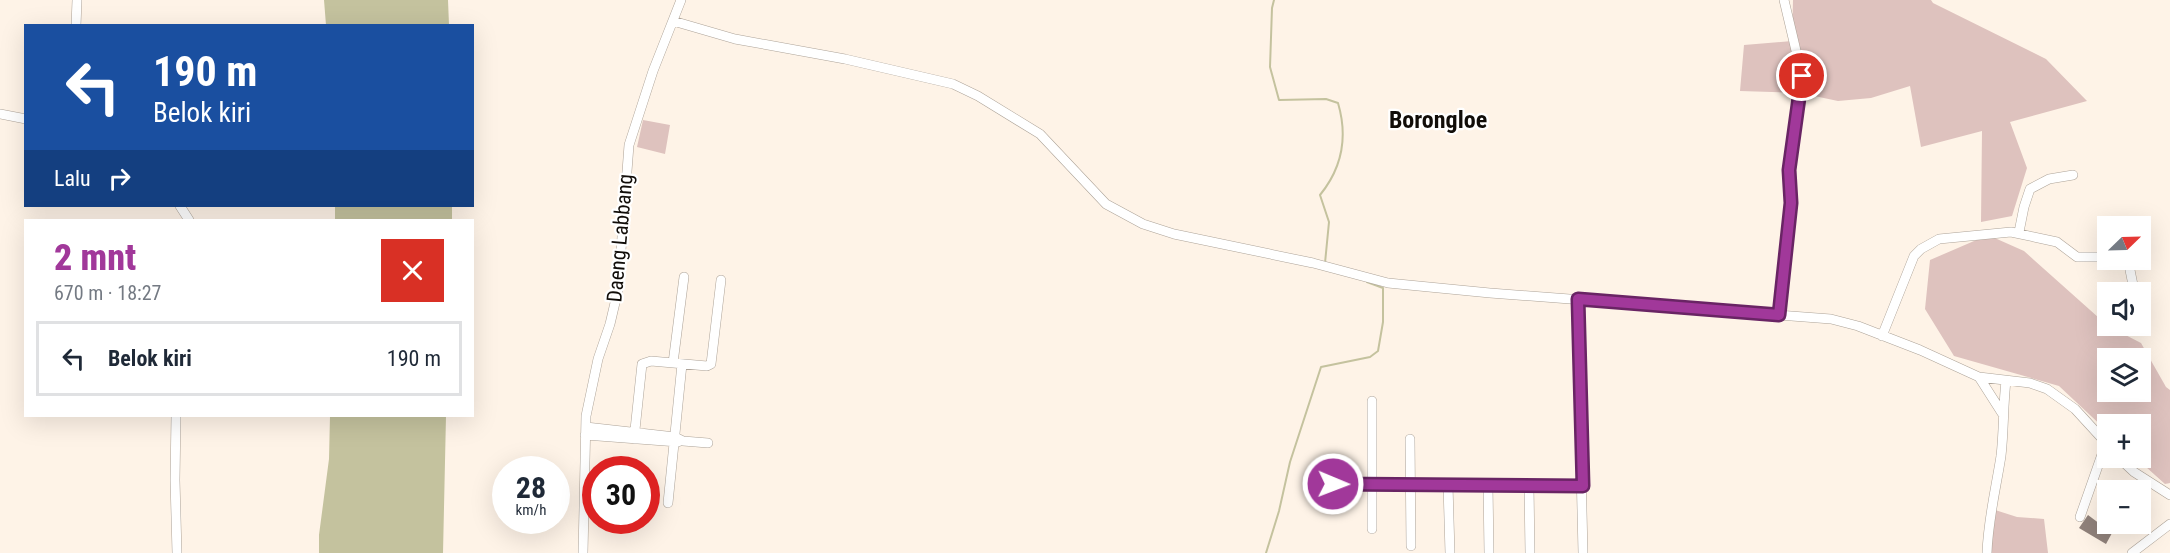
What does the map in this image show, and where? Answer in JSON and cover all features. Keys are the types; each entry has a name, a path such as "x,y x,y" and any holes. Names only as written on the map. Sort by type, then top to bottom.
{"street":[{"path":"76,24 77,0"},
{"name":"Daeng Labbang","path":"583,553 586,431 598,359 618,290 629,145 653,71 681,0"},
{"path":"1779,315 1791,203 1789,170 1802,76 1784,0"},
{"path":"673,21 735,39 845,59 953,84 978,96 1040,134 1106,204 1151,227 1388,283 1831,319 1882,336 1979,377 2030,383 2055,393 2075,409 2097,433"},
{"path":"0,114 24,119"},
{"path":"2019,232 2030,189 2049,179 2073,175"},
{"path":"1882,336 1909,265 1921,249 1939,239 2019,232 2057,242 2077,257 2097,256"},
{"path":"668,503 677,440 677,363 684,277"},
{"path":"634,436 642,364 651,361 707,366 711,364 721,280"},
{"path":"1578,299 1583,553"},
{"path":"1979,377 2002,413"},
{"path":"1987,553 1990,514 2003,433 2002,413 2006,381"},
{"path":"1372,401 1372,529"},
{"path":"176,417 174,480 177,553"},
{"path":"586,431 708,443"},
{"path":"1410,439 1411,546"},
{"path":"2080,517 2098,468"},
{"path":"2130,468 2170,495"},
{"path":"1333,484 1583,486"},
{"path":"1448,485 1450,553"},
{"path":"1488,485 1489,553"},
{"path":"1530,486 1530,553"},
{"path":"2132,553 2170,524"}],"shaded area":[{"path":"324,0 448,0 449,24 326,24"},
{"path":"1793,0 1931,0 2046,59 2087,101 2010,122 2027,168 2012,216 1981,222 1982,131 1921,147 1910,86 1871,98 1838,101 1800,93 1740,91 1744,45 1792,41"},
{"path":"643,120 670,125 665,154 637,147"},
{"path":"335,207 452,207 452,219 335,219"},
{"path":"1988,235 2024,251 2097,316 2097,336 2127,336 2141,343 2144,348 2097,348 2097,402 2151,402 2151,361 2170,390 2170,483 2165,484 2147,468 2151,468 2151,414 2097,414 2097,422 2059,386 1954,356 1925,309 1930,260"},
{"path":"330,417 446,417 443,553 319,553 319,535 329,459"},
{"path":"1992,509 2017,517 2044,519 2048,553 1990,553"}],"building":[{"path":"2088,515 2097,522 2097,534 2111,534 2106,544 2079,528"}],"waterway":[{"path":"1274,0 1270,67 1279,100 1326,99 1338,103 1341,116 1341,152 1334,174 1320,195 1329,222 1325,263"},
{"path":"1266,553 1279,511 1290,462 1321,367 1370,357 1378,351 1383,322 1383,288 1367,282"}],"district":[{"name":"Borongloe","path":"1438,120"}],"route":[{"path":"1333,484 1583,486 1578,299 1779,315 1791,203 1789,170 1802,76"}]}
